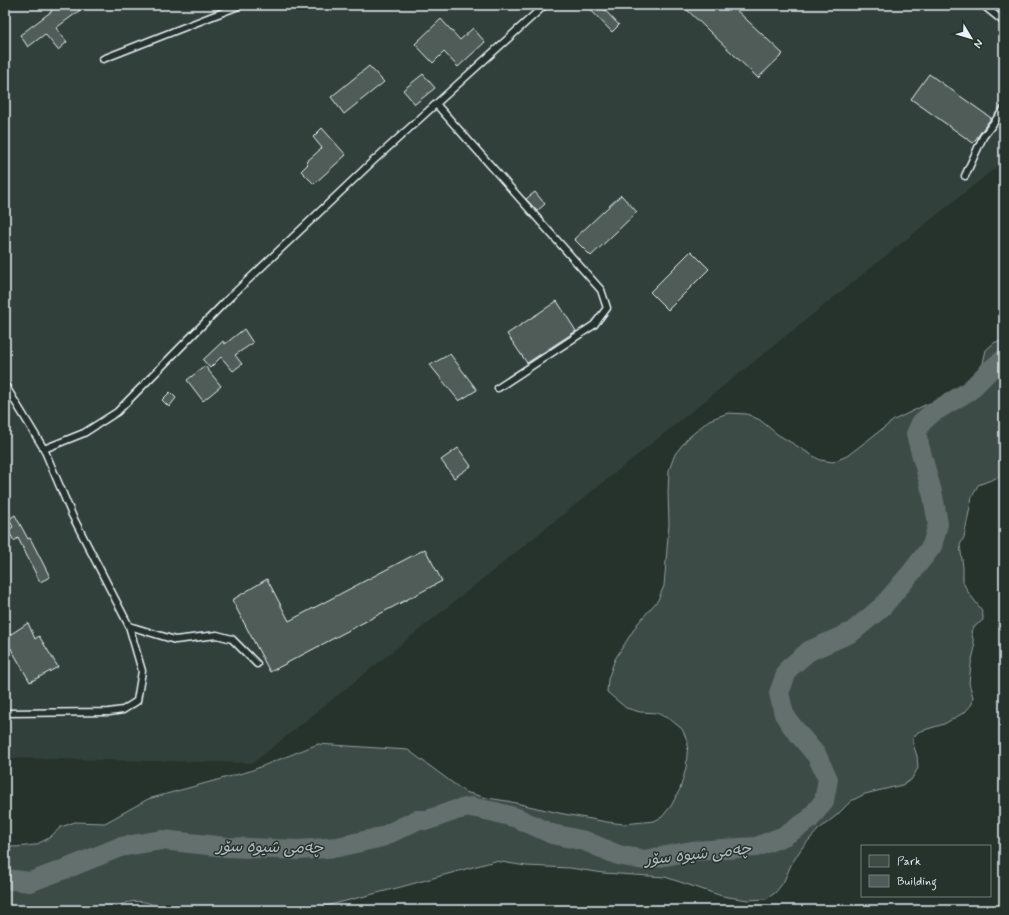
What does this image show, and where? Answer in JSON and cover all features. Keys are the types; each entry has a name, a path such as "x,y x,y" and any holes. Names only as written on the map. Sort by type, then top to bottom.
{"lane":[{"path":"103,59 240,5"},
{"path":"44,449 84,434 117,412 227,300 372,162 545,5"},
{"path":"983,5 1004,22"},
{"path":"436,104 601,290 607,308 594,325 498,388"},
{"path":"965,176 983,138 1004,109"},
{"path":"5,385 44,449 72,515 129,626 142,671 137,701 123,710 109,712 5,713"},
{"path":"129,626 175,640 217,635 232,639 257,664"}],"shaded area":[{"path":"5,5 1004,5 1004,161 253,763 5,758"}],"green space":[{"path":"1004,341 1004,471 999,477 978,485 972,497 964,537 960,545 963,567 963,582 968,592 981,609 983,616 983,620 971,631 975,647 969,683 973,697 972,704 965,712 944,724 918,732 913,738 913,744 917,756 918,768 911,780 902,785 865,794 851,801 837,815 818,830 801,849 791,865 783,883 775,893 766,899 748,900 722,896 665,877 603,873 570,868 526,866 495,861 310,910 163,910 149,903 136,901 123,904 109,910 5,910 5,846 16,847 35,845 49,838 61,827 75,822 105,823 148,799 250,771 318,744 408,750 465,792 487,798 559,813 624,824 654,821 662,817 671,806 680,789 686,768 688,742 682,729 671,720 657,713 640,712 626,708 607,692 608,679 615,659 638,623 658,600 664,586 669,524 669,470 675,454 687,439 709,420 728,413 747,414 760,420 777,434 820,460 833,462 847,456 894,420 925,405 954,394 967,386 977,375 983,363 986,350 995,342"}],"building":[{"path":"47,5 87,5 56,28 67,42 58,50 45,34 28,47 20,35 52,11"},
{"path":"586,5 600,5 619,25 612,32"},
{"path":"682,5 731,5 783,54 758,78"},
{"path":"441,19 460,40 473,28 485,42 458,67 444,52 433,63 415,44"},
{"path":"369,66 384,82 344,114 331,97"},
{"path":"423,74 435,88 415,104 403,90"},
{"path":"929,74 991,118 973,143 911,99"},
{"path":"322,128 346,155 314,184 301,171 308,164 306,162 322,148 313,137"},
{"path":"535,192 545,204 537,211 526,199"},
{"path":"621,195 637,212 591,256 574,239"},
{"path":"691,251 709,269 668,310 650,292"},
{"path":"557,301 576,331 527,363 507,334"},
{"path":"244,329 253,343 235,355 242,364 233,371 221,357 210,368 203,360 223,341 225,344"},
{"path":"450,354 477,390 459,401 430,365"},
{"path":"205,366 221,386 203,401 187,380"},
{"path":"170,392 176,398 169,407 162,400"},
{"path":"458,448 471,466 454,478 441,460"},
{"path":"15,515 28,539 30,538 50,577 40,582 18,538 14,541 8,530 13,527 9,519"},
{"path":"425,549 442,581 270,672 232,600 267,579 289,621"},
{"path":"28,623 35,639 39,636 58,667 30,682 5,638"}],"waterway":[{"name":"چەمی شیوە سۆر","path":"5,879 30,882 120,847 162,840 226,847 299,850 338,847 382,837 417,820 428,820 456,810 471,807 517,818 552,834 585,841 618,855 644,860 692,851 756,847 784,836 809,820 824,801 828,779 817,756 784,714 779,693 788,669 809,651 852,632 882,607 932,546 938,524 933,496 916,434 921,423 932,413 969,391 990,370 1004,359"}]}
